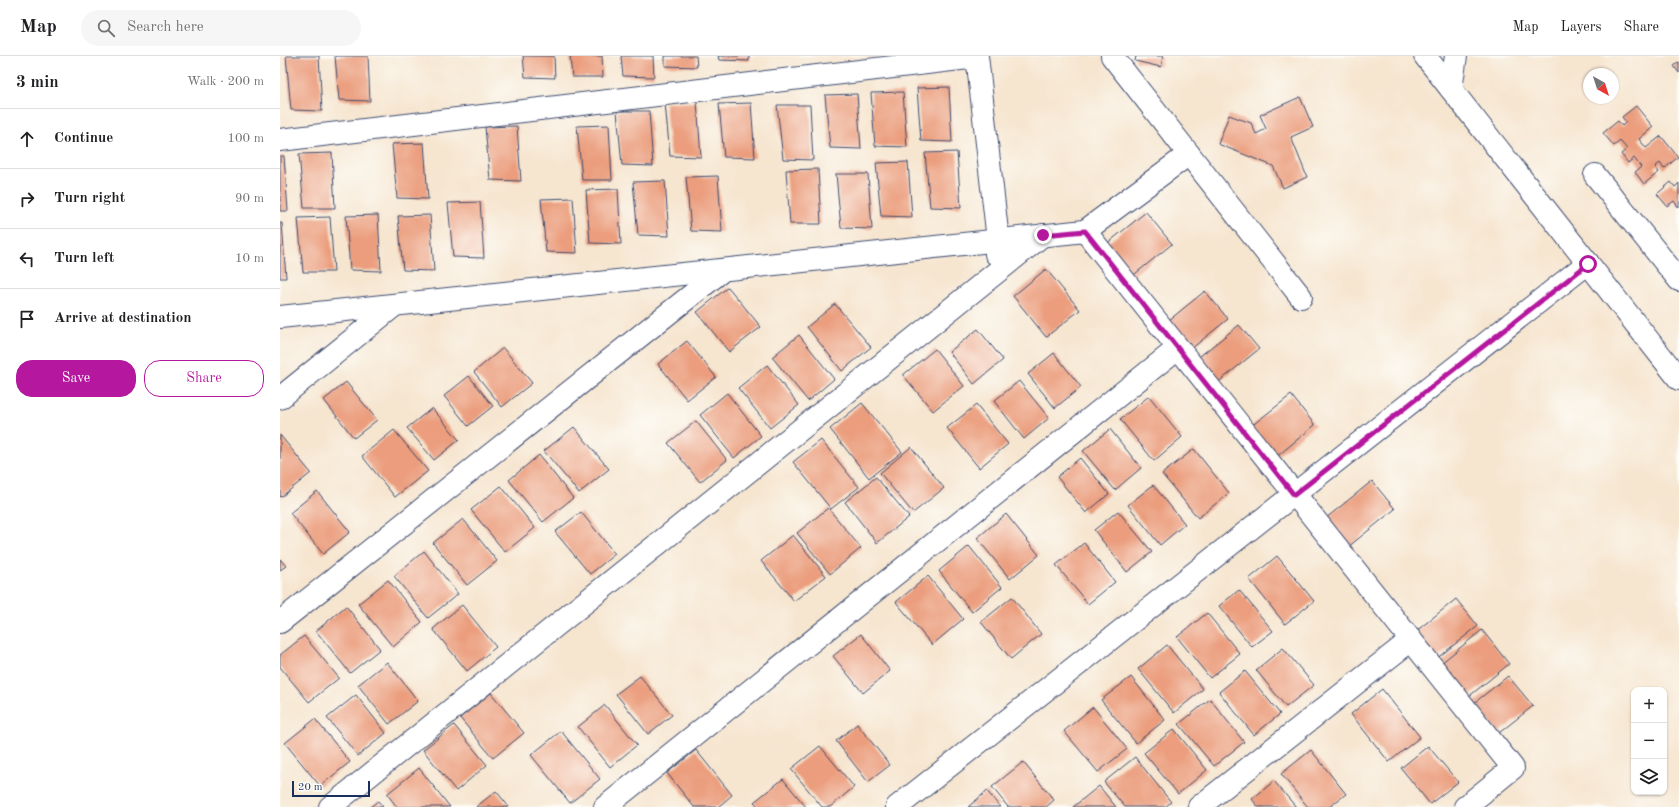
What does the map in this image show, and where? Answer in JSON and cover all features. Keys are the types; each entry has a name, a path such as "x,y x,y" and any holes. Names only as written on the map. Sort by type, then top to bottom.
{"street":[{"path":"1112,56 1300,297"},
{"path":"1425,56 1679,379"},
{"path":"1451,89 1456,56"},
{"path":"280,140 977,57 998,240 993,275"},
{"path":"280,317 1085,231 1189,154"},
{"path":"1595,175 1679,280"},
{"path":"1085,231 1513,768 1465,807"},
{"path":"330,807 1043,235"},
{"path":"897,807 1588,264"},
{"path":"280,622 723,270"},
{"path":"280,398 395,305"},
{"path":"605,807 1178,348"},
{"path":"1199,807 1411,640"}],"building":[{"path":"286,56 319,56 322,111 291,110"},
{"path":"335,56 368,56 370,101 339,100"},
{"path":"523,56 554,56 555,78 525,77"},
{"path":"570,56 602,56 603,77 572,77"},
{"path":"621,56 653,56 654,77 623,76"},
{"path":"665,56 696,56 697,67 665,66"},
{"path":"718,56 749,56 749,61 719,60"},
{"path":"1136,56 1163,56 1161,67 1135,61"},
{"path":"1679,62 1679,73 1674,66"},
{"path":"949,87 952,142 921,141 917,88"},
{"path":"903,92 907,147 875,146 871,93"},
{"path":"857,94 861,149 830,148 825,95"},
{"path":"1300,97 1313,127 1291,137 1307,177 1283,188 1273,166 1218,144 1229,115 1251,123 1256,134 1266,129 1260,115"},
{"path":"697,102 701,157 670,156 665,103"},
{"path":"751,103 755,158 724,157 719,104"},
{"path":"777,105 810,105 813,160 783,159"},
{"path":"1636,106 1653,127 1639,139 1646,148 1661,136 1678,157 1664,169 1660,163 1655,167 1659,172 1644,184 1635,172 1641,167 1634,158 1628,163 1621,154 1627,149 1620,141 1614,146 1603,133 1618,121 1622,126 1626,122 1622,117"},
{"path":"617,111 649,111 653,166 622,165"},
{"path":"609,125 612,180 582,180 577,126"},
{"path":"517,126 521,181 490,180 485,127"},
{"path":"424,143 428,199 397,198 392,144"},
{"path":"957,152 961,208 930,207 925,153"},
{"path":"332,153 335,208 304,208 299,154"},
{"path":"280,156 284,156 288,211 280,211"},
{"path":"908,162 912,217 881,216 876,163"},
{"path":"818,169 821,224 790,224 786,170"},
{"path":"836,174 868,174 872,229 841,228"},
{"path":"718,176 722,232 691,231 686,177"},
{"path":"665,181 669,236 638,235 633,182"},
{"path":"1671,182 1675,187 1679,183 1679,208 1674,201 1667,206 1657,194"},
{"path":"618,189 621,244 590,243 586,190"},
{"path":"573,198 577,253 546,252 541,199"},
{"path":"480,202 484,258 453,257 448,203"},
{"path":"1146,212 1172,244 1130,278 1104,246"},
{"path":"378,215 381,271 350,270 346,216"},
{"path":"430,215 434,271 403,270 398,216"},
{"path":"330,217 334,272 303,272 298,218"},
{"path":"280,223 282,223 286,278 280,278"},
{"path":"1046,269 1080,310 1046,337 1013,296"},
{"path":"728,287 761,327 729,352 697,312"},
{"path":"1205,291 1228,319 1186,353 1163,325"},
{"path":"835,304 871,347 842,371 807,327"},
{"path":"1239,325 1259,349 1215,385 1195,360"},
{"path":"978,329 1003,360 974,384 949,352"},
{"path":"799,335 834,379 808,401 772,357"},
{"path":"687,341 716,377 687,400 658,364"},
{"path":"503,348 532,383 502,407 474,372"},
{"path":"935,349 964,386 933,411 903,375"},
{"path":"1054,353 1081,387 1055,408 1028,374"},
{"path":"767,365 799,405 770,428 738,388"},
{"path":"469,376 493,406 468,426 444,396"},
{"path":"1019,381 1049,418 1024,439 994,401"},
{"path":"346,382 377,420 354,438 324,400"},
{"path":"727,393 761,436 734,458 700,415"},
{"path":"1291,395 1315,425 1275,458 1250,427"},
{"path":"1149,396 1182,437 1154,461 1120,419"},
{"path":"862,403 902,452 869,478 830,429"},
{"path":"976,405 1008,444 979,468 947,428"},
{"path":"432,408 459,440 434,460 407,428"},
{"path":"696,421 727,460 700,482 668,443"},
{"path":"574,427 609,469 579,493 544,451"},
{"path":"1110,429 1141,468 1115,490 1083,451"},
{"path":"394,430 428,471 395,497 362,456"},
{"path":"280,435 311,473 281,497 280,496"},
{"path":"821,440 859,487 831,509 793,462"},
{"path":"911,447 944,488 913,513 880,473"},
{"path":"1194,449 1229,493 1198,518 1162,474"},
{"path":"539,455 573,498 543,522 509,480"},
{"path":"1080,458 1109,494 1086,513 1057,477"},
{"path":"876,477 909,517 877,543 845,502"},
{"path":"1372,481 1395,509 1348,547 1325,519"},
{"path":"1153,485 1185,524 1160,545 1128,505"},
{"path":"501,486 535,528 505,552 471,510"},
{"path":"317,491 350,532 323,554 290,513"},
{"path":"828,508 861,548 830,574 797,533"},
{"path":"1118,511 1152,552 1127,572 1094,530"},
{"path":"581,512 615,554 590,574 555,532"},
{"path":"1006,514 1039,555 1010,579 977,538"},
{"path":"463,519 497,561 467,585 433,543"},
{"path":"793,535 826,576 794,601 761,561"},
{"path":"1084,543 1115,582 1088,604 1056,565"},
{"path":"969,546 1002,587 972,612 939,571"},
{"path":"424,551 458,594 428,618 394,576"},
{"path":"1277,556 1314,601 1285,624 1249,579"},
{"path":"280,559 286,566 280,570"},
{"path":"928,576 963,619 932,645 896,602"},
{"path":"388,580 422,622 393,647 358,604"},
{"path":"1239,590 1273,631 1252,647 1219,606"},
{"path":"1012,597 1041,634 1011,659 981,622"},
{"path":"1456,599 1478,626 1436,659 1415,632"},
{"path":"462,605 496,647 467,671 433,629"},
{"path":"346,606 380,649 350,673 316,631"},
{"path":"1207,613 1240,654 1210,678 1177,637"},
{"path":"1482,630 1509,664 1462,702 1435,668"},
{"path":"861,634 890,671 863,693 833,656"},
{"path":"304,636 339,678 309,702 280,667 280,655"},
{"path":"1167,645 1203,689 1174,713 1138,669"},
{"path":"1283,648 1314,685 1286,707 1256,670"},
{"path":"387,662 418,701 389,724 358,685"},
{"path":"1245,671 1280,714 1254,735 1219,692"},
{"path":"640,676 672,715 648,734 616,694"},
{"path":"1508,676 1533,706 1499,733 1474,703"},
{"path":"1131,677 1165,720 1136,743 1101,700"},
{"path":"1382,689 1420,737 1389,762 1351,714"},
{"path":"491,693 524,733 493,758 460,718"},
{"path":"356,695 386,733 358,756 327,718"},
{"path":"1210,699 1244,742 1214,766 1179,724"},
{"path":"605,705 637,745 610,767 578,727"},
{"path":"1093,707 1127,749 1098,772 1064,731"},
{"path":"315,719 350,762 320,786 285,743"},
{"path":"857,724 890,765 868,782 836,741"},
{"path":"454,725 487,765 456,791 423,750"},
{"path":"1174,729 1207,770 1178,794 1144,753"},
{"path":"561,731 600,779 570,803 531,755"},
{"path":"820,746 854,787 830,807 822,807 791,769"},
{"path":"1428,746 1458,782 1430,804 1401,768"},
{"path":"696,750 732,795 718,807 694,807 667,773"},
{"path":"1311,750 1346,794 1329,807 1308,807 1281,774"},
{"path":"1135,757 1171,802 1165,807 1125,807 1104,782"},
{"path":"1023,762 1054,800 1046,807 1008,807 992,787"},
{"path":"419,768 450,807 397,807 387,794"},
{"path":"783,779 806,807 759,807 754,802"},
{"path":"1274,781 1296,807 1258,807 1252,799"},
{"path":"1099,786 1116,807 1073,807"},
{"path":"496,791 509,807 476,807"},
{"path":"987,791 1000,807 968,807"},
{"path":"378,801 383,807 370,807"}],"route":[{"path":"1043,235 1085,231 1294,495 1588,264"}]}
